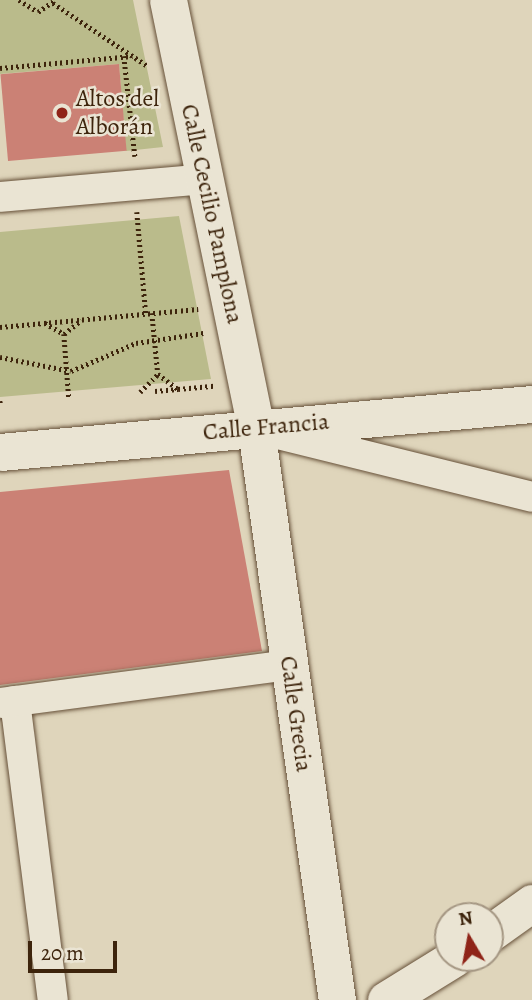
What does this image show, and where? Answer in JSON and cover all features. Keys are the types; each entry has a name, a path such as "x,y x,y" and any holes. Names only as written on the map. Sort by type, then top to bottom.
{"street":[{"name":"Calle Cecilio Pamplona","path":"168,0 256,429"},
{"path":"0,197 204,179"},
{"name":"Calle Francia","path":"0,452 532,404"},
{"path":"256,429 532,498"},
{"name":"Calle Grecia","path":"256,429 337,1000"},
{"path":"53,1000 7,702 289,665"},
{"path":"504,923 532,903"},
{"path":"386,1000 434,970"}],"path":[{"path":"19,0 33,12 54,2 152,69"},
{"path":"124,56 135,162"},
{"path":"0,68 132,56"},
{"path":"136,208 158,374 178,389"},
{"path":"0,327 202,309"},
{"path":"64,334 80,320"},
{"path":"45,323 64,334"},
{"path":"0,357 67,371 154,340 207,333"},
{"path":"64,334 69,399"},
{"path":"140,392 146,380 158,374"},
{"path":"155,391 222,385"}],"green space":[{"path":"0,0 133,0 163,147 126,151 119,64 0,74"},
{"path":"179,216 211,379 0,397 0,232"}],"building":[{"name":"Altos del Alborán","path":"119,64 127,151 8,161 0,74"},
{"path":"229,470 262,651 0,685 0,492"}],"place":[{"name":"Altos del Alborán","path":"62,113"}]}
